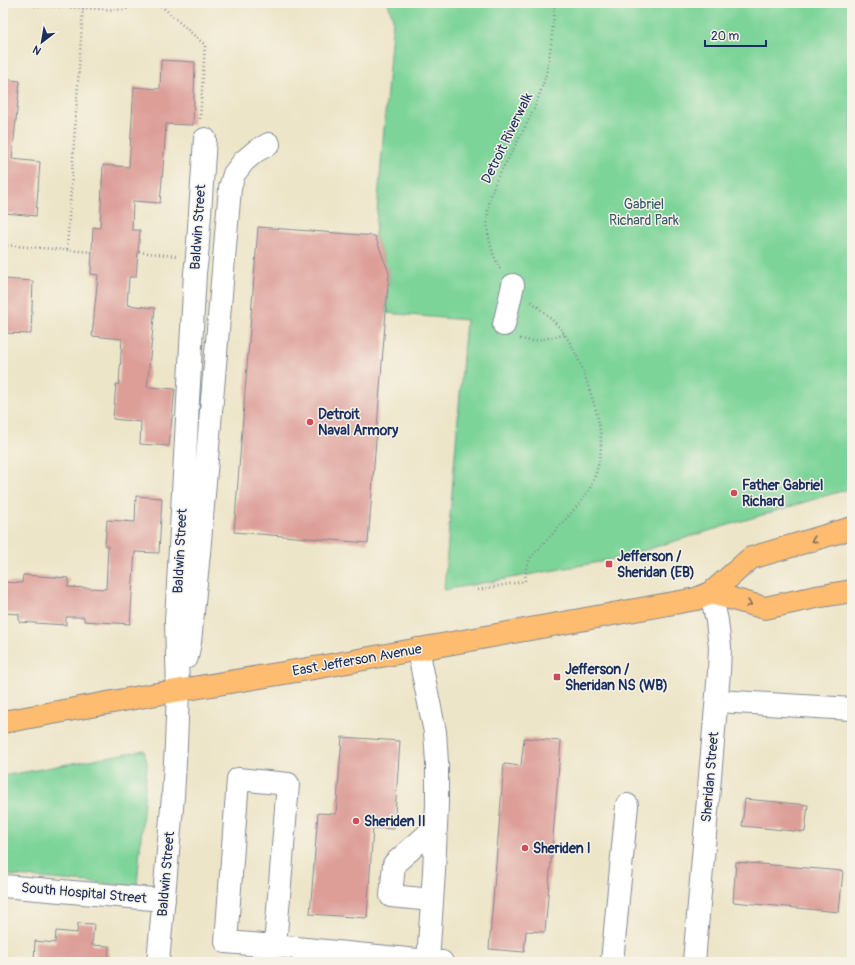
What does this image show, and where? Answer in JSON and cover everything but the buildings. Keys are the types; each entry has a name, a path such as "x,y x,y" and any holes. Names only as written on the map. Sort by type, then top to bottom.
{"main road":[{"name":"East Jefferson Avenue","path":"3,722 696,599 711,593 750,558 852,528"},
{"path":"711,593 765,608 852,591"}],"street":[{"name":"Baldwin Street","path":"158,962 173,796 178,691 176,621 195,273 205,139"},
{"path":"178,691 191,634 230,188 234,174 244,161 256,151 269,144"},
{"path":"511,332 513,284"},
{"name":"Sheridan Street","path":"694,962 717,701 720,647 717,621 711,593"},
{"path":"275,946 288,784 238,779 226,942 435,961 432,900 436,827 437,763 435,740 418,649"},
{"path":"717,701 852,709"},
{"path":"612,962 627,805"},
{"path":"432,900 391,896 394,864 436,827"},
{"name":"South Hospital Street","path":"3,886 164,900"}],"path":[{"path":"3,11 10,3"},
{"path":"26,3 35,6 124,10 138,3"},
{"path":"158,3 205,45 198,139 205,139"},
{"name":"Detroit Riverwalk","path":"478,590 525,581 526,568 531,557 580,503 589,490 599,460 601,445 600,430 593,401 579,360 565,335 555,323 501,271 494,258 489,243 487,227 488,207 494,186 530,117 541,91 548,64 555,3"},
{"path":"67,250 83,8"},
{"path":"3,245 92,252"},
{"path":"139,252 197,257"},
{"path":"511,332 532,340 565,335"}],"green space":[{"name":"Gabriel Richard Park","path":"388,3 852,3 852,488 605,561 444,590 466,320 386,313 389,273 375,236 393,19"},
{"path":"144,750 147,763 137,886 3,875 3,776"}],"place":[{"name":"Detroit Naval Armory","path":"310,422"},
{"name":"Father Gabriel Richard","path":"734,493"},
{"name":"Jefferson / Sheridan (EB)","path":"609,564"},
{"name":"Jefferson / Sheridan NS (WB)","path":"557,677"},
{"name":"Sheriden II","path":"356,821"},
{"name":"Sheriden I","path":"525,848"}]}
